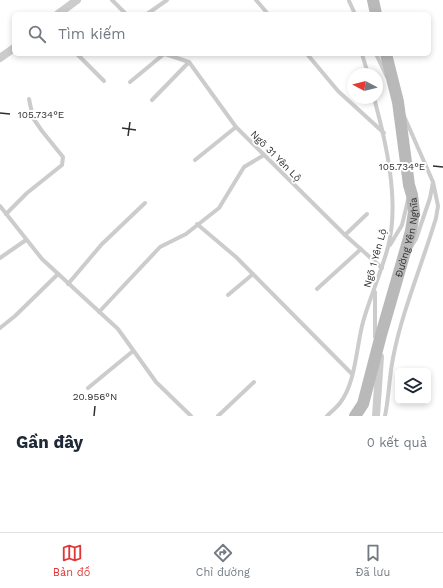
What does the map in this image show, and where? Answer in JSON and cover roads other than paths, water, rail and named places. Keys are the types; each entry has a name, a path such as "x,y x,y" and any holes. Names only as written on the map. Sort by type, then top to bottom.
{"main road":[{"path":"373,0 376,12"},
{"name":"Đường Yên Nghĩa","path":"355,416 363,404 411,231 414,212 398,102 386,56"}],"street":[{"path":"61,12 77,0"},
{"path":"0,58 12,49"},
{"path":"376,416 381,335"}],"lane":[{"path":"112,0 124,12"},
{"path":"150,12 167,0"},
{"path":"256,0 266,12"},
{"path":"349,0 352,12"},
{"path":"79,56 104,81"},
{"path":"130,82 162,56"},
{"path":"152,100 189,62 170,56"},
{"path":"308,56 338,90 384,134"},
{"path":"363,56 366,68"},
{"path":"377,56 433,182 438,206 436,218 401,326 393,358 385,416"},
{"name":"Ngõ 31 Yên Lộ","path":"189,62 236,127 345,235 382,268"},
{"path":"6,214 27,193 62,165 63,158 34,118 29,99"},
{"name":"Ngõ 1 Yên Lộ","path":"327,416 340,404 348,389 363,322 382,268 393,223 392,186 384,134 376,104"},
{"path":"195,160 236,127"},
{"path":"99,312 160,247 186,234 218,208 244,167 264,155"},
{"path":"403,258 416,239 430,198 433,182"},
{"path":"388,247 402,225 408,198 409,185"},
{"path":"68,284 102,244 145,203"},
{"path":"0,206 42,259 118,329 156,382 191,416"},
{"path":"345,235 367,214"},
{"path":"198,224 253,274 352,374"},
{"path":"0,258 26,240"},
{"path":"317,289 361,249"},
{"path":"0,328 15,316 58,274"},
{"path":"228,295 253,274"},
{"path":"375,287 376,354"},
{"path":"88,388 133,351"},
{"path":"218,416 254,382"}]}
